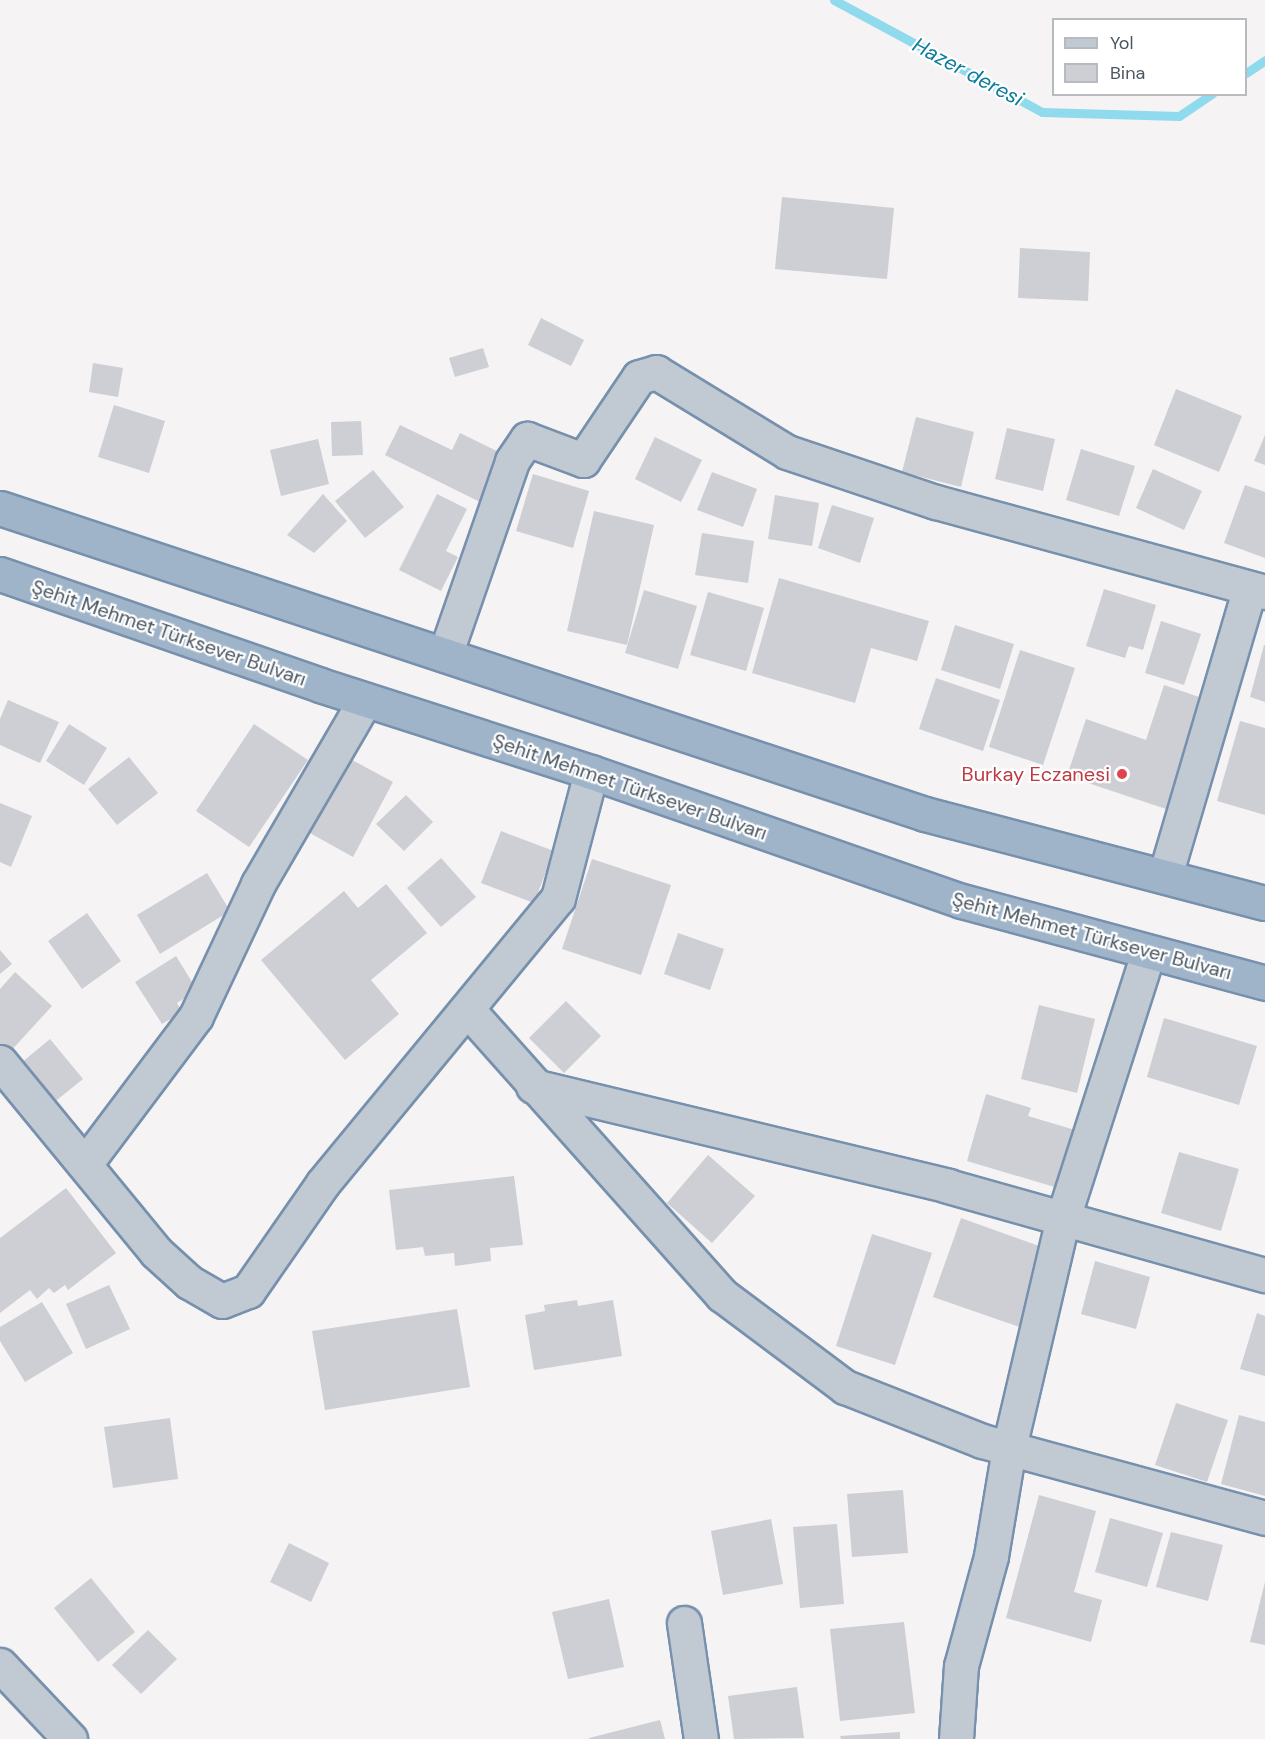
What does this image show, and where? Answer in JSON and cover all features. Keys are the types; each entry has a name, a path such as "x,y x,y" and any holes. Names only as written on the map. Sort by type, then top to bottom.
{"highway":[{"path":"0,508 925,814 1265,903"},
{"name":"Şehit Mehmet Türksever Bulvarı","path":"0,574 365,700 591,772 962,901 1265,983"}],"street":[{"path":"445,655 512,461 528,440 583,460 639,377 656,372 787,452 936,502 1258,590 1165,876"},
{"path":"85,1164 196,1016 258,884 365,700"},
{"path":"0,1062 156,1252 189,1282 222,1301 248,1291 323,1183 468,1010 558,898 591,772"},
{"path":"956,1739 961,1666 991,1556 1009,1448 1063,1218 1148,953"},
{"path":"468,1010 533,1086 723,1295 845,1387 1009,1448 1265,1518"},
{"path":"533,1086 914,1178 1265,1275"},
{"path":"684,1623 701,1739"},
{"path":"0,1665 70,1739"}],"building":[{"path":"782,197 894,208 887,279 775,269"},
{"path":"1020,248 1090,252 1088,301 1018,298"},
{"path":"541,318 584,340 571,366 528,345"},
{"path":"483,348 489,367 455,377 449,358"},
{"path":"93,363 123,368 118,397 89,392"},
{"path":"1176,389 1242,416 1219,472 1154,445"},
{"path":"114,405 165,421 149,473 98,457"},
{"path":"916,417 974,432 961,487 902,472"},
{"path":"361,421 363,455 332,456 331,422"},
{"path":"400,425 452,450 460,433 505,455 482,503 385,455"},
{"path":"1007,428 1055,439 1043,491 995,479"},
{"path":"1265,435 1265,465 1254,461"},
{"path":"655,437 702,460 681,502 635,479"},
{"path":"318,439 329,484 281,496 270,450"},
{"path":"1081,449 1135,466 1119,516 1066,500"},
{"path":"1153,469 1202,491 1184,530 1136,508"},
{"path":"373,470 404,507 365,538 335,501"},
{"path":"712,472 757,489 743,527 697,510"},
{"path":"533,474 589,491 573,548 516,531"},
{"path":"1245,485 1265,492 1265,558 1224,543"},
{"path":"323,494 347,521 314,553 287,535"},
{"path":"437,494 467,509 446,551 458,557 441,591 399,570"},
{"path":"775,495 819,503 812,546 768,539"},
{"path":"832,505 874,518 860,563 818,548"},
{"path":"594,511 654,525 627,645 567,631"},
{"path":"702,533 754,541 748,583 695,575"},
{"path":"779,578 929,621 917,661 871,648 855,703 752,673"},
{"path":"1104,589 1156,605 1143,650 1129,646 1125,658 1086,646"},
{"path":"644,590 697,606 678,669 625,653"},
{"path":"708,592 764,608 746,671 690,655"},
{"path":"1161,621 1201,634 1184,685 1145,673"},
{"path":"955,625 1014,644 1000,689 941,670"},
{"path":"1265,645 1265,702 1250,697"},
{"path":"1020,650 1075,668 1043,765 989,747"},
{"path":"936,678 1000,700 983,751 919,729"},
{"path":"1164,685 1208,700 1172,811 1067,776 1086,719 1146,740"},
{"path":"8,700 59,722 40,763 0,745 0,719"},
{"path":"1240,721 1265,728 1265,815 1217,801"},
{"path":"69,724 107,748 84,785 46,761"},
{"path":"254,724 308,760 249,847 196,811"},
{"path":"341,754 393,782 353,857 301,828"},
{"path":"129,757 158,793 117,825 88,789"},
{"path":"406,795 433,822 404,851 376,824"},
{"path":"0,803 32,816 11,867 0,862"},
{"path":"501,831 554,851 534,903 481,883"},
{"path":"441,858 476,897 441,927 407,888"},
{"path":"592,859 671,885 641,975 562,949"},
{"path":"207,873 230,911 160,954 137,915"},
{"path":"386,884 427,933 371,980 399,1014 345,1060 261,960 344,891 358,908"},
{"path":"87,913 121,961 82,989 48,941"},
{"path":"678,933 724,949 710,990 664,974"},
{"path":"0,950 12,964 0,974"},
{"path":"176,956 197,990 177,1003 182,1012 162,1024 135,982"},
{"path":"15,972 52,1006 9,1053 0,1045 0,989"},
{"path":"566,1001 601,1036 564,1073 529,1038"},
{"path":"1039,1005 1095,1019 1077,1093 1021,1079"},
{"path":"1164,1018 1257,1046 1239,1105 1147,1077"},
{"path":"50,1039 83,1079 47,1108 15,1068"},
{"path":"986,1094 1031,1108 1028,1116 1075,1130 1058,1188 967,1161"},
{"path":"1179,1152 1239,1169 1221,1231 1161,1213"},
{"path":"708,1155 755,1196 712,1243 667,1203"},
{"path":"514,1176 523,1245 490,1248 491,1261 455,1266 454,1253 425,1256 423,1247 396,1250 389,1190"},
{"path":"66,1188 116,1253 68,1290 65,1285 54,1293 49,1288 37,1299 30,1290 0,1313 0,1238"},
{"path":"961,1218 1056,1252 1028,1330 933,1297"},
{"path":"872,1234 932,1253 895,1365 836,1346"},
{"path":"1095,1261 1150,1277 1136,1329 1081,1314"},
{"path":"109,1285 130,1329 86,1349 66,1304"},
{"path":"577,1300 578,1306 613,1300 622,1356 534,1370 525,1315 545,1311 544,1305"},
{"path":"42,1302 73,1353 25,1382 0,1341 0,1327"},
{"path":"457,1309 470,1387 325,1410 312,1331"},
{"path":"1257,1313 1265,1316 1265,1376 1240,1369"},
{"path":"1176,1403 1228,1420 1207,1482 1155,1465"},
{"path":"1239,1415 1265,1422 1265,1496 1221,1484"},
{"path":"170,1418 178,1479 113,1488 104,1427"},
{"path":"903,1490 908,1553 852,1557 847,1494"},
{"path":"1039,1495 1096,1511 1074,1592 1102,1600 1091,1642 1006,1618"},
{"path":"1110,1518 1163,1533 1147,1587 1095,1572"},
{"path":"771,1519 783,1584 723,1595 711,1531"},
{"path":"837,1524 844,1604 800,1608 793,1527"},
{"path":"1171,1532 1223,1545 1208,1601 1156,1587"},
{"path":"289,1543 329,1563 311,1602 270,1582"},
{"path":"91,1578 135,1632 98,1662 54,1608"},
{"path":"1265,1582 1265,1645 1250,1642"},
{"path":"609,1599 624,1667 568,1679 552,1612"},
{"path":"904,1622 915,1713 840,1721 830,1629"},
{"path":"148,1630 177,1659 141,1694 112,1665"},
{"path":"797,1687 804,1738 734,1739 728,1696"},
{"path":"660,1720 665,1739 589,1739 589,1738"},
{"path":"900,1732 900,1739 841,1739 840,1736"}],"waterway":[{"name":"Hazer deresi","path":"834,0 1042,112 1179,116 1209,96"},
{"name":"Hazer deresi","path":"1247,72 1265,60"}],"place":[{"name":"Burkay Eczanesi","path":"1122,774"}]}
